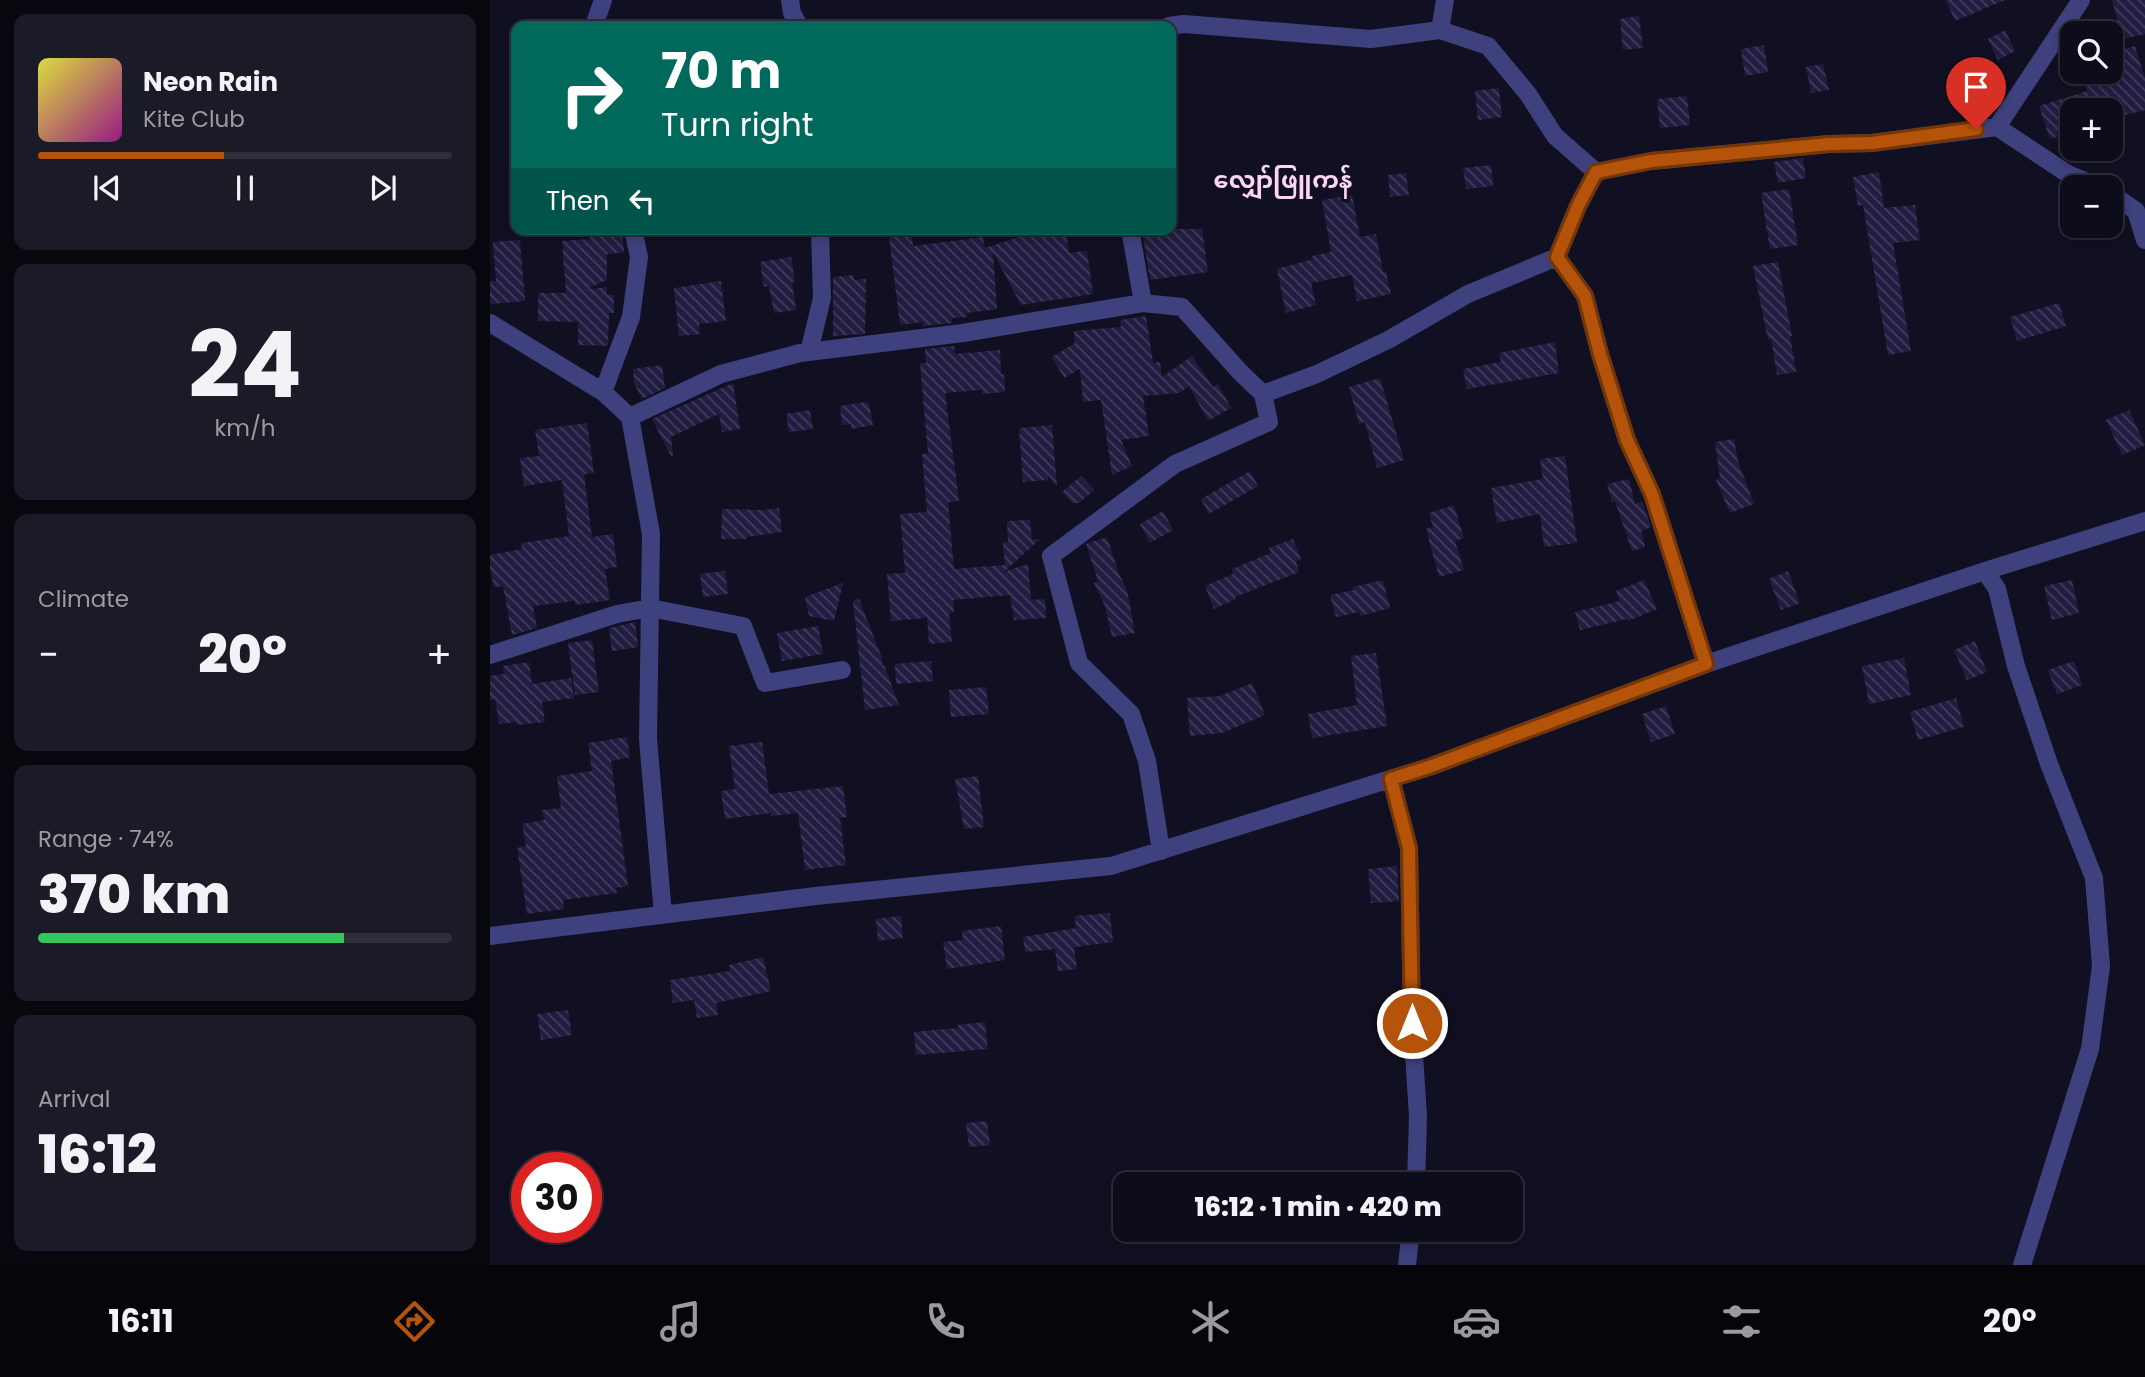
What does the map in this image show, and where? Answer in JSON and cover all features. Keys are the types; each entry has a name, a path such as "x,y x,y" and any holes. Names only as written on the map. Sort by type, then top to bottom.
{"street":[{"path":"596,21 603,0"},
{"path":"1440,30 1445,0"},
{"path":"1997,127 2081,0"},
{"path":"789,1 796,21"},
{"path":"1176,25 1371,39 1440,30 1488,46 1528,93 1555,135 1596,172"},
{"path":"1596,172 1651,161 1829,144 1872,143 1997,127 2070,175"},
{"path":"1263,394 1317,374 1388,340 1468,294 1557,257 1578,206 1596,172"},
{"path":"2123,202 2136,211 2145,240"},
{"path":"603,392 631,317 639,257 634,235"},
{"path":"809,352 822,298 820,235"},
{"path":"1131,235 1143,303"},
{"path":"1557,257 1585,296 1627,440 1652,494 1706,664"},
{"path":"630,417 721,374 809,352 963,332 1143,303 1182,307 1263,394 1269,422 1175,464 1051,556 1079,663 1131,714 1147,761 1161,851"},
{"path":"490,323 603,392 630,417 651,534 648,739 663,915"},
{"path":"490,936 829,894 1111,866 1442,762 1706,664 1984,571 2145,521"},
{"path":"1984,571 1997,589 2016,666 2049,764 2094,878 2101,966 2090,1049 2022,1265"},
{"path":"490,655 617,614 650,608 743,626 765,683 842,670"},
{"path":"1391,779 1409,848 1412,1023 1418,1116 1416,1172"},
{"path":"1407,1265 1410,1242"}],"building":[{"path":"1946,0 2005,0 1955,21"},
{"path":"2112,0 2145,0 2145,34 2123,39 2123,21 2117,21"},
{"path":"1639,16 1643,48 1623,50 1620,19"},
{"path":"2005,30 2015,51 1998,60 1988,39"},
{"path":"1764,45 1768,72 1745,76 1741,49"},
{"path":"2135,46 2145,78 2145,110 2123,116 2123,98 2065,98 2087,91 2085,84 2123,84 2123,49"},
{"path":"1823,64 1829,90 1811,93 1806,67"},
{"path":"1499,88 1502,117 1478,120 1475,91"},
{"path":"1687,96 1690,125 1660,128 1657,99"},
{"path":"2060,99 2060,136 2050,139 2039,106"},
{"path":"1803,158 1806,178 1778,183 1774,162"},
{"path":"1491,165 1493,186 1466,189 1463,168"},
{"path":"1879,172 1884,208 1915,205 1920,240 1893,243 1911,351 1888,355 1863,205 1858,206 1853,177"},
{"path":"1406,173 1409,195 1390,197 1388,175"},
{"path":"1789,189 1798,245 1770,249 1761,193"},
{"path":"1352,195 1360,237 1376,234 1383,272 1386,272 1391,294 1357,301 1352,275 1311,283 1316,305 1286,313 1277,269 1331,252 1322,200"},
{"path":"1176,229 1202,229 1208,272 1150,280 1143,235 1176,235"},
{"path":"590,235 622,235 624,252 607,254 607,280 590,287 607,287 607,295 614,295 614,313 609,313 608,346 578,345 578,322 538,321 538,293 566,293 562,241 590,239"},
{"path":"889,235 912,235 913,246 983,237 985,248 1025,235 1067,235 1069,253 1087,251 1093,294 1021,305 993,252 997,309 966,313 967,317 952,318 952,323 923,326 923,322 900,325"},
{"path":"520,240 525,301 490,304 490,281 496,281 493,242"},
{"path":"791,257 796,310 774,313 769,286 764,287 760,262"},
{"path":"1778,262 1796,372 1777,375 1753,266"},
{"path":"854,275 854,280 866,279 865,334 833,336 833,277"},
{"path":"721,281 726,321 699,324 700,334 679,336 674,288"},
{"path":"2059,303 2066,326 2017,341 2010,317"},
{"path":"1146,316 1153,363 1160,362 1162,377 1192,356 1213,387 1218,384 1231,408 1208,421 1189,386 1179,393 1143,396 1149,436 1121,440 1132,466 1112,475 1101,400 1083,402 1080,369 1064,378 1052,357 1075,343 1074,331 1121,327 1120,320"},
{"path":"1555,342 1559,373 1467,389 1463,369 1501,362 1499,353"},
{"path":"954,346 955,354 1000,350 1005,392 982,394 982,390 945,393 959,501 948,502 954,569 1005,565 1003,542 1008,542 1007,521 1030,520 1032,540 1040,539 1004,572 1028,564 1031,600 1045,599 1046,618 1014,620 1010,595 953,600 954,612 949,613 952,642 929,644 927,618 891,621 887,574 905,573 900,514 927,512 922,454 928,453 920,363 926,363 925,349"},
{"path":"662,365 665,388 642,399 634,383 633,369"},
{"path":"1380,378 1404,460 1377,468 1365,422 1359,424 1349,387"},
{"path":"733,383 740,429 722,432 719,414 671,437 671,456 652,419"},
{"path":"869,403 873,425 851,429 851,424 842,425 840,406"},
{"path":"810,410 813,429 789,432 786,414"},
{"path":"2129,410 2145,445 2122,455 2106,420"},
{"path":"587,423 594,473 584,474 592,537 613,534 617,567 605,569 610,600 575,605 575,601 533,606 537,628 512,635 503,586 494,587 490,555 522,549 521,543 569,536 562,480 524,486 520,458 539,456 535,430"},
{"path":"1052,425 1057,486 1048,476 1048,480 1023,482 1019,428"},
{"path":"1734,439 1738,461 1754,504 1730,513 1716,480 1720,478 1715,442"},
{"path":"1565,456 1577,543 1544,547 1540,514 1497,523 1491,488 1543,479 1540,459"},
{"path":"1250,471 1258,486 1209,514 1201,499"},
{"path":"1081,476 1094,490 1079,503 1072,503 1062,492"},
{"path":"1629,479 1635,504 1642,501 1651,527 1641,531 1645,547 1632,551 1607,484"},
{"path":"1454,505 1464,538 1455,541 1464,570 1439,577 1426,529 1433,527 1429,513"},
{"path":"779,508 782,532 746,539 721,539 722,509"},
{"path":"1163,511 1173,530 1150,543 1140,524"},
{"path":"1107,537 1127,590 1135,633 1112,637 1105,606 1094,583 1098,581 1086,544"},
{"path":"1293,539 1301,559 1296,561 1299,572 1235,597 1236,599 1214,609 1205,586 1233,574 1232,569 1271,553 1269,548"},
{"path":"725,571 728,594 703,597 700,574"},
{"path":"1788,571 1800,603 1781,610 1769,579"},
{"path":"1383,580 1390,608 1360,616 1359,612 1336,617 1330,595"},
{"path":"1644,580 1657,609 1628,621 1627,619 1580,630 1575,612 1620,601 1616,591"},
{"path":"2072,580 2079,613 2052,620 2044,586"},
{"path":"843,583 834,621 809,616 805,597"},
{"path":"859,599 899,705 865,710 853,601"},
{"path":"635,622 638,647 612,651 609,628"},
{"path":"818,626 823,654 782,661 777,633"},
{"path":"592,640 599,692 575,695 568,643"},
{"path":"1975,641 1987,672 1967,680 1954,650"},
{"path":"1376,653 1387,726 1312,738 1308,714 1357,705 1351,656"},
{"path":"1904,658 1911,695 1869,704 1862,666"},
{"path":"931,661 933,681 896,684 895,664"},
{"path":"2074,661 2082,685 2057,694 2048,670"},
{"path":"529,662 532,684 571,678 574,698 542,702 545,722 499,724 495,699 490,700 490,676 504,674 503,666"},
{"path":"1252,683 1265,715 1222,733 1190,736 1187,698 1220,696"},
{"path":"986,687 989,714 951,717 949,690"},
{"path":"1956,698 1964,727 1918,740 1910,712"},
{"path":"1666,706 1675,734 1651,742 1642,714"},
{"path":"627,737 630,757 611,761 628,886 616,888 617,893 563,900 564,909 527,914 517,848 526,846 522,824 544,820 542,810 561,808 557,776 592,771 588,743"},
{"path":"762,742 769,794 843,786 847,817 840,818 846,865 805,870 798,813 771,816 771,813 725,819 721,791 735,789 729,746"},
{"path":"978,776 984,827 964,829 955,779"},
{"path":"1397,866 1399,901 1371,903 1368,869"},
{"path":"1110,913 1113,942 1074,947 1077,969 1058,971 1055,949 1025,952 1023,937 1076,928 1075,916"},
{"path":"901,916 903,938 878,941 876,919"},
{"path":"1001,926 1005,960 947,969 943,942 963,940 962,931"},
{"path":"763,957 771,991 716,1003 718,1015 697,1018 694,1000 673,1003 670,980 730,971 729,965"},
{"path":"568,1010 572,1035 541,1040 537,1014"},
{"path":"985,1022 988,1049 916,1055 914,1032 958,1028 958,1025"},
{"path":"987,1121 990,1145 969,1147 966,1123"}],"district":[{"name":"လျှော်ဖြူကန်","path":"1283,179"}],"route":[{"path":"1412,1023 1409,848 1391,779 1706,664 1652,494 1627,440 1585,296 1557,257 1578,206 1596,172 1651,161 1829,144 1872,143 1976,129"}]}
